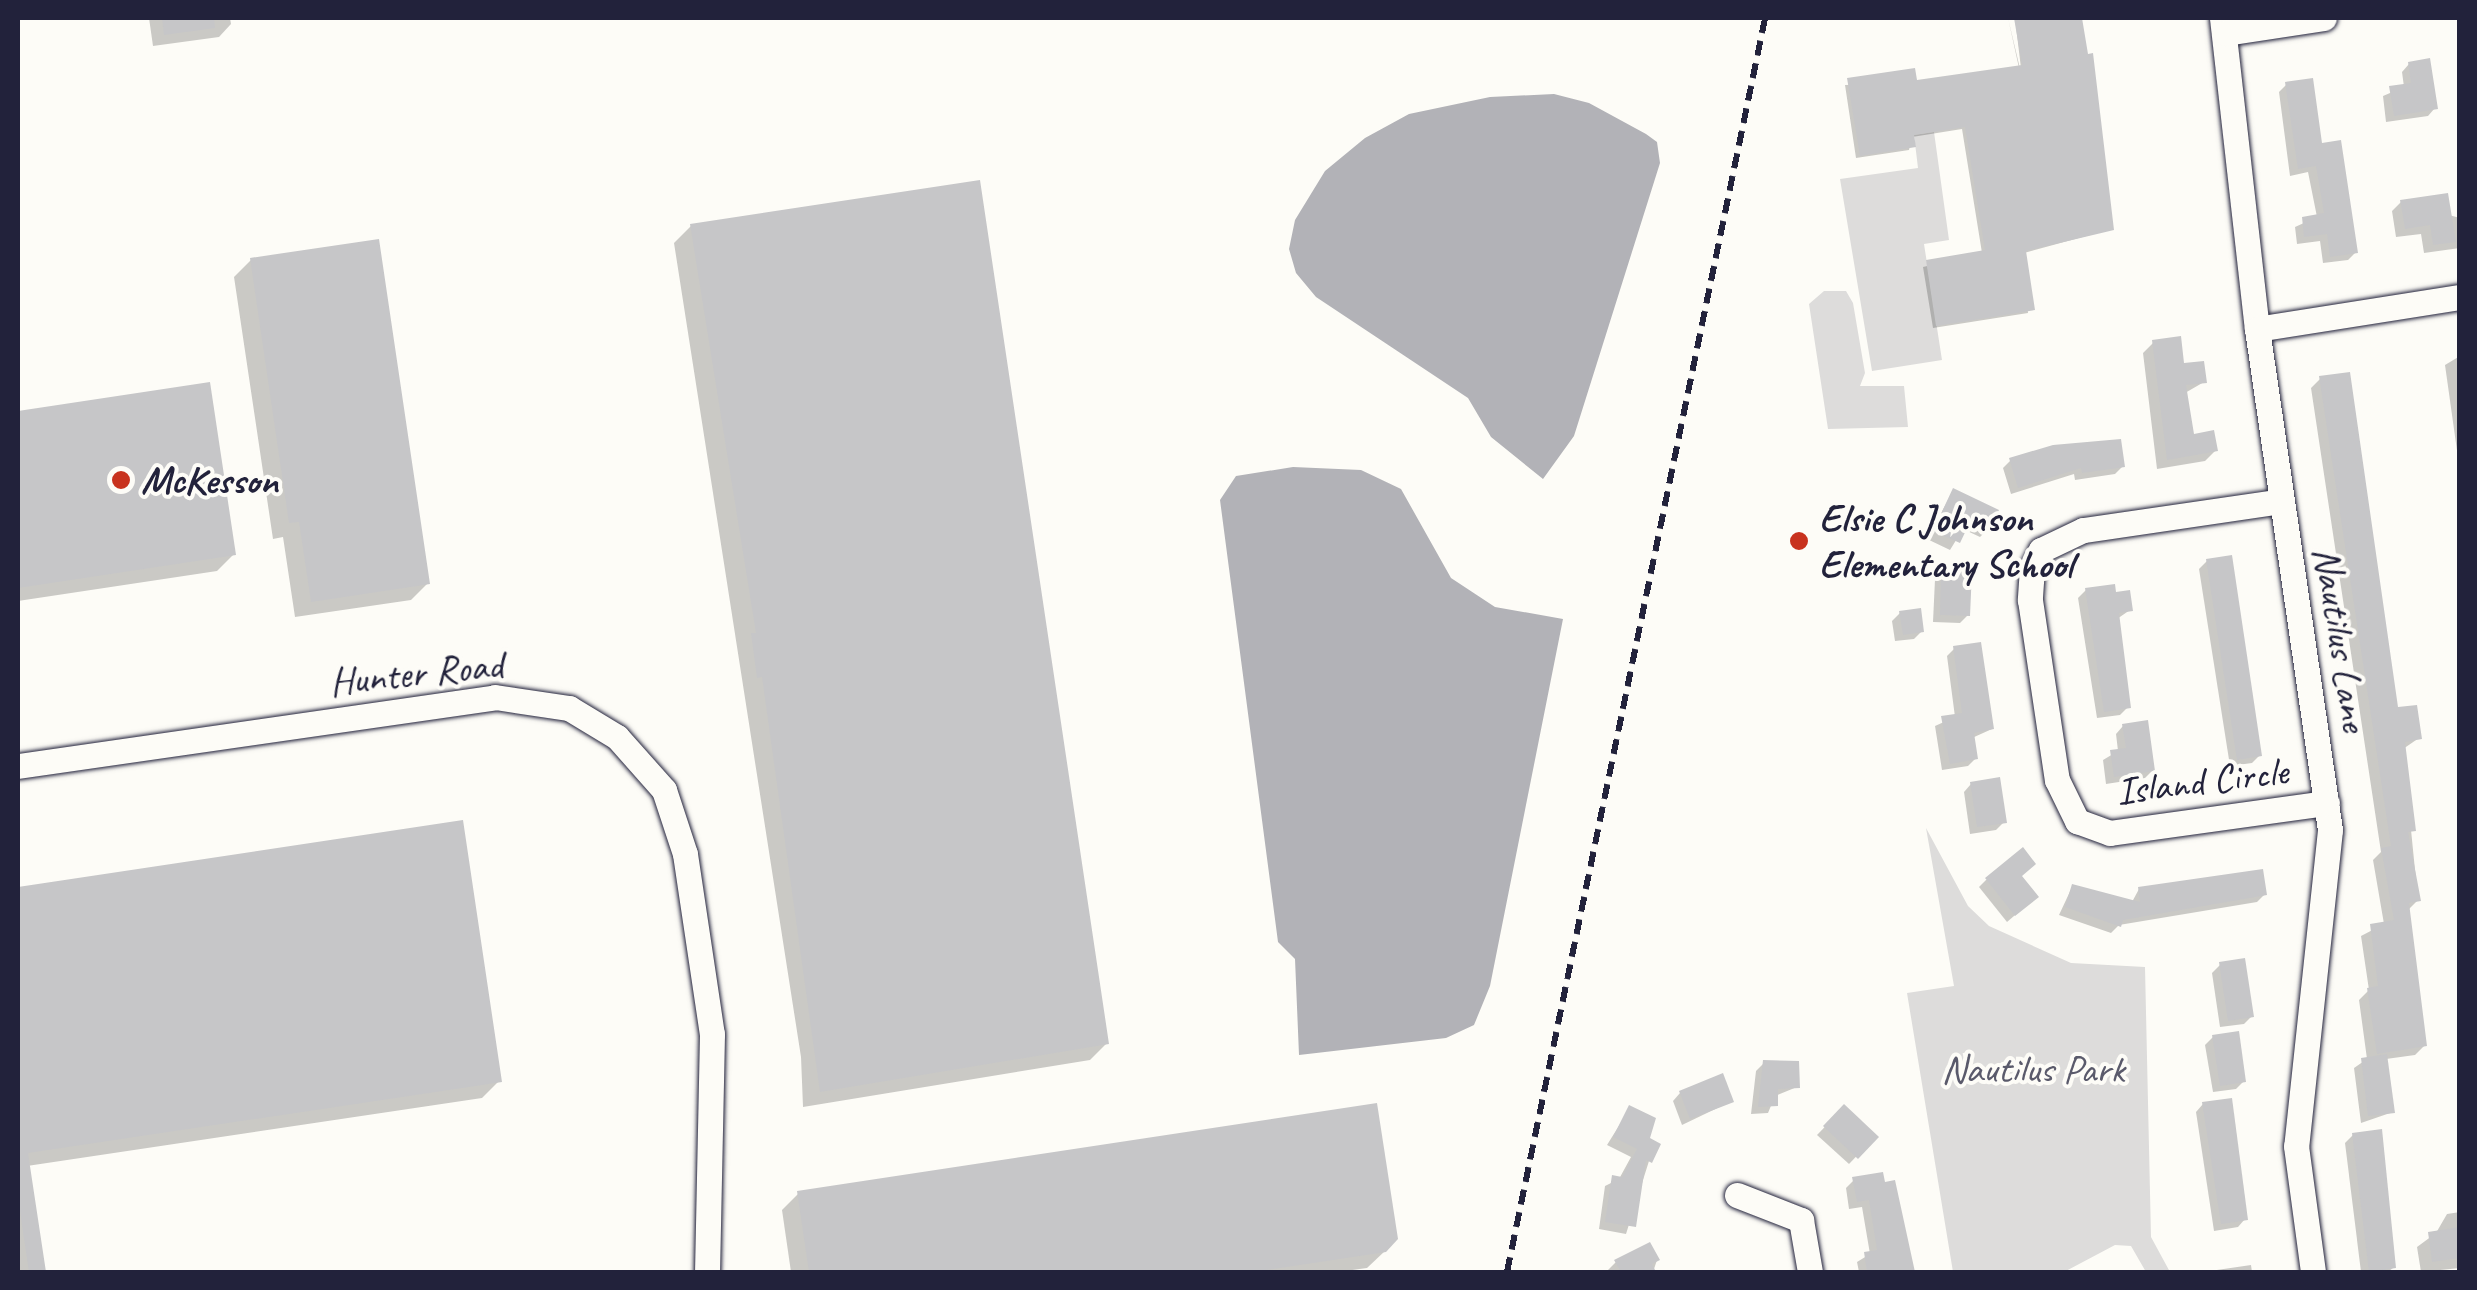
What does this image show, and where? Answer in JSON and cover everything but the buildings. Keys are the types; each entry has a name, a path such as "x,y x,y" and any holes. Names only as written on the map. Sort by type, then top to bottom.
{"street":[{"path":"2223,25 2324,18"},
{"name":"Nautilus Lane","path":"2223,25 2257,329 2328,803 2329,847 2296,1146 2312,1272"},
{"path":"2257,329 2460,297"},
{"name":"Island Circle","path":"2282,501 2083,530 2041,550 2032,568 2030,600 2057,780 2078,821 2110,833 2328,803"},
{"name":"Hunter Road","path":"18,766 496,697 569,708 617,736 664,790 685,854 712,1034 706,1272"},
{"path":"1738,1195 1801,1220 1810,1272"}],"green space":[{"path":"1934,132 1949,240 1924,244 1942,360 1872,371 1840,179 1918,168 1914,135"},
{"path":"1824,291 1846,291 1853,303 1865,373 1860,386 1904,386 1908,427 1828,429 1809,304"},
{"name":"Nautilus Park","path":"1926,828 1968,906 1989,926 2071,963 2145,967 2151,1237 2170,1272 2146,1272 2131,1246 2115,1245 2064,1272 1953,1272 1907,993 1954,986"}],"shaded area":[{"path":"1554,94 1589,103 1646,134 1657,142 1660,163 1574,436 1543,479 1491,437 1468,398 1316,297 1296,273 1289,249 1295,220 1325,171 1365,138 1409,114 1490,97"},
{"path":"1293,467 1361,470 1401,489 1451,578 1495,607 1563,619 1490,986 1474,1025 1446,1038 1299,1055 1295,959 1278,942 1220,500 1236,476"}],"railway":[{"path":"1507,1272 1765,18"}],"place":[{"name":"McKesson","path":"121,480"},
{"name":"Elsie C Johnson Elementary School","path":"1799,541"}]}
